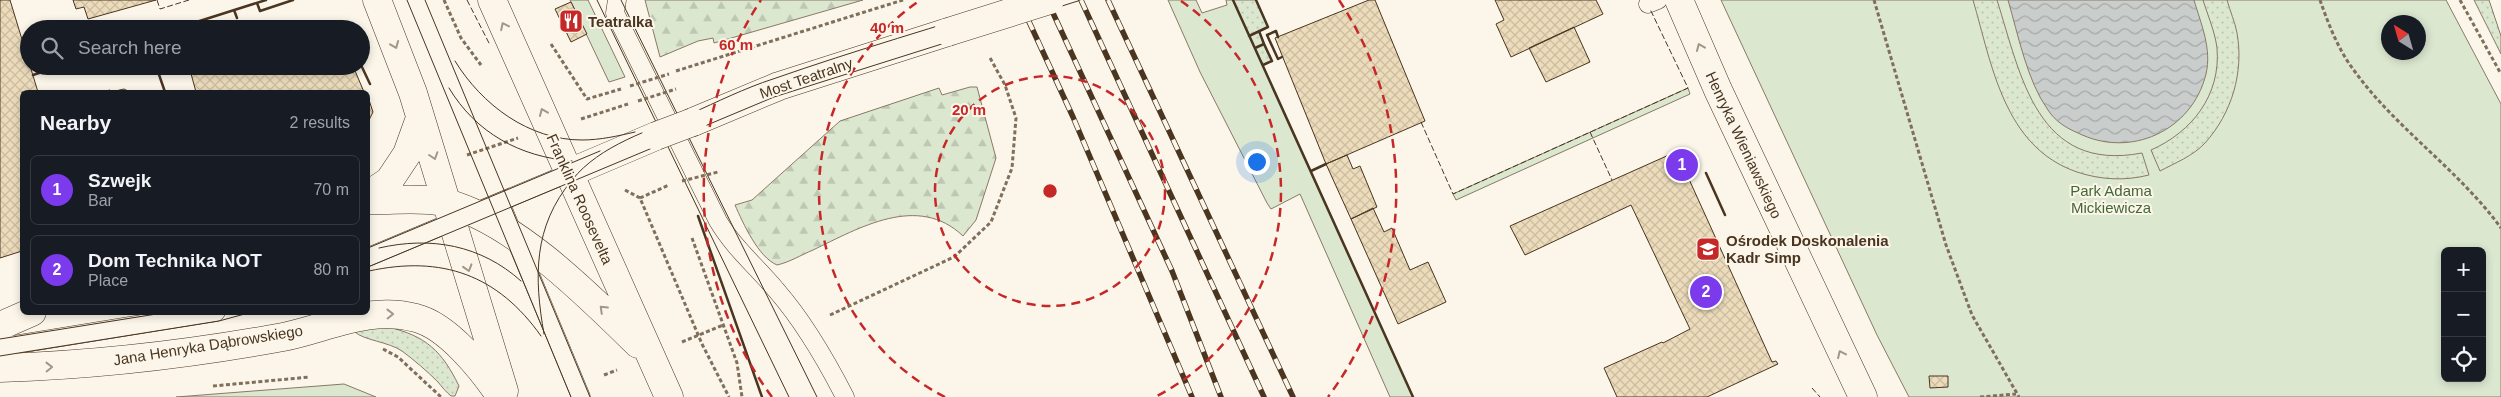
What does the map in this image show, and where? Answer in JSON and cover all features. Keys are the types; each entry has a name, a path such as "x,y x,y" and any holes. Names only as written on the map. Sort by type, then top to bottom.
{"street":[{"path":"377,0 410,82 437,166 458,213 506,397"},
{"name":"Franklina Roosevelta","path":"492,0 669,397"},
{"name":"Most Teatralny","path":"569,173 779,86 1050,0"},
{"name":"Henryka Wieniawskiego","path":"1679,0 1722,99 1863,397"},
{"path":"370,194 388,181 407,154 420,118"},
{"path":"370,200 428,200 458,213 501,227 578,285 650,356"},
{"name":"Jana Henryka Dąbrowskiego","path":"370,315 398,314 418,318 442,330 489,379 500,397"},
{"path":"0,326 25,315"},
{"name":"Jana Henryka Dąbrowskiego","path":"0,368 68,366 155,356 285,336 360,315"}],"lane":[{"path":"617,0 615,13 718,221 735,247 776,290 804,327 845,397"},
{"path":"370,256 458,213 500,202 569,173"},
{"path":"500,202 581,397"},
{"path":"0,347 197,315"}],"path":[{"path":"444,0 461,38 481,65"},
{"path":"547,38 587,99 903,0"},
{"path":"1874,0 1946,245 1972,315 2018,396 1980,397"},
{"path":"2320,0 2327,20 2352,68 2386,108 2487,208 2501,228"},
{"path":"2460,0 2501,74"},
{"path":"804,327 954,257 991,222 1012,168 1016,118 1005,85 986,51"},
{"path":"437,166 549,128 676,89"},
{"path":"640,198 682,182 718,172"},
{"path":"625,190 640,198 702,344 729,397"},
{"path":"723,325 737,363 742,397"},
{"path":"381,348 398,357 441,397"}],"green space":[{"path":"570,0 588,0 625,77 609,82"},
{"path":"645,0 863,0 714,43 713,38 698,41 660,57"},
{"path":"1168,0 1196,0 1202,13 1227,5 1226,0 1233,0 1413,397 1390,397 1300,194 1271,209 1267,203 1200,72"},
{"path":"1233,0 1256,0 1268,27 1259,31 1272,61 1263,65"},
{"name":"Park Adama Mickiewicza","path":"1721,0 2446,0 2501,104 2501,397 1909,397 1877,335"},
{"path":"1973,0 1997,0 2015,59 2026,87 2039,112 2056,133 2078,148 2107,155 2142,153 2149,175 2113,179 2086,175 2052,160 2033,144 2017,124 2005,101 1987,51"},
{"path":"2203,0 2227,0 2236,29 2239,48 2239,62 2234,91 2222,119 2205,143 2189,155 2160,171 2151,150 2179,133 2191,122 2209,96 2214,81 2217,65 2217,48"},
{"path":"2474,0 2489,0 2501,36 2501,54"},
{"path":"970,87 977,87 996,158 976,220 963,236 946,223 927,217 908,216 888,219 850,232 777,265 770,261 757,247 735,205 752,200 840,121 939,88 942,95"},
{"path":"1688,88 1690,94 1456,200 1453,194"},
{"path":"388,327 423,340 439,354 459,386 455,396 451,396 438,382 402,351 355,332 370,328"},
{"path":"344,384 376,397 176,397"}],"water":[{"path":"2008,0 2194,0 2205,37 2208,55 2206,74 2199,94 2187,111 2173,125 2156,135 2138,141 2118,143 2098,140 2074,131 2054,118 2034,85"}],"building":[{"path":"0,0 10,0 20,33 20,75 33,75 37,90 20,90 20,252 0,258"},
{"path":"73,0 156,0 88,19 84,7 76,9"},
{"path":"1369,0 1375,0 1425,121 1326,164 1275,38"},
{"path":"1495,0 1596,0 1603,14 1511,57 1496,24 1504,20"},
{"name":"Teatralka","path":"571,2 587,34 571,42 555,9"},
{"path":"1574,27 1590,62 1546,82 1529,48"},
{"path":"191,75 357,75 363,90 195,90"},
{"path":"370,103 373,112 370,118"},
{"path":"1680,150 1682,152 1678,155 1772,362 1776,361 1778,364 1707,397 1617,397 1604,368 1663,343 1690,329 1631,205 1525,255 1510,226"},
{"path":"1347,155 1353,169 1360,166 1377,207 1351,219 1326,164"},
{"path":"1373,208 1384,232 1392,228 1410,270 1428,262 1446,302 1398,324 1351,219"},
{"path":"1929,376 1948,376 1948,387 1930,388"}],"tram line":[{"path":"407,0 571,397"},
{"path":"425,0 590,397"},
{"path":"597,0 789,397"},
{"path":"621,0 817,397"},
{"path":"544,334 538,273 543,234 559,198 583,168 597,157 626,140 763,83 866,48 1022,0"},
{"path":"370,266 774,97 1081,0"},
{"path":"455,61 479,92 509,117 526,127 544,134 582,140 602,139 635,132"},
{"path":"449,88 472,118 501,140 535,154 553,159 572,161"},
{"path":"370,247 600,151"},
{"path":"379,248 398,244 418,243 454,247 489,259 521,281"},
{"path":"370,271 421,266 444,268 466,275 487,284 506,298 524,315 541,336"},
{"path":"0,339 150,315"},
{"path":"0,356 219,321 241,315"}],"railway":[{"path":"1019,0 1073,117 1192,397"},
{"path":"1047,0 1172,271 1221,397"},
{"path":"1081,0 1264,397"},
{"path":"1108,0 1293,397"}],"fence":[{"path":"157,0 160,9 189,0"},
{"path":"467,0 490,45"},
{"path":"1421,122 1453,194 1688,88 1650,9"},
{"path":"1590,132 1612,180"},
{"path":"1812,388 1820,397"}],"wall":[{"path":"203,20 266,0"},
{"path":"257,3 260,11 293,0"},
{"path":"1233,0 1413,397"},
{"path":"1249,36 1268,27 1256,0"},
{"path":"234,10 237,18"},
{"path":"1255,48 1264,44 1259,31"},
{"path":"1278,37 1276,31 1267,35 1278,59 1282,57"},
{"path":"1263,65 1272,61 1264,44"},
{"path":"159,75 164,90"},
{"path":"366,75 370,84"},
{"path":"1311,171 1326,164"},
{"path":"1706,173 1725,215"},
{"path":"698,216 762,397"}],"place":[{"name":"Teatralka","path":"571,21"},
{"name":"Szwejk","path":"1682,165"},
{"name":"Ośrodek Doskonalenia Kadr Simp","path":"1708,249"},
{"name":"Dom Technika NOT","path":"1706,292"}]}
